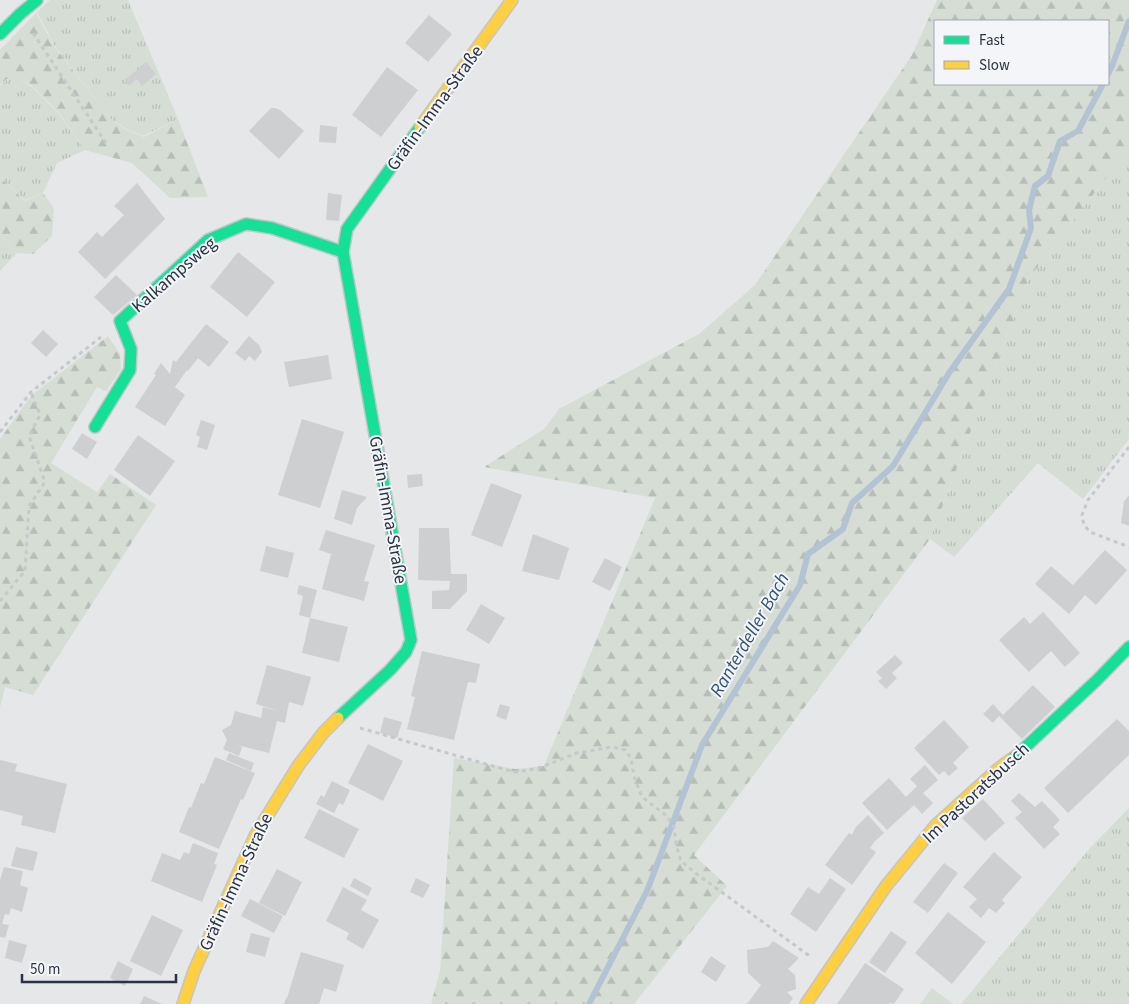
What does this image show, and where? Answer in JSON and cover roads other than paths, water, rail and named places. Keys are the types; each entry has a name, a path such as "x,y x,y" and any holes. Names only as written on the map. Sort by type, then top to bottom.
{"street":[{"path":"0,34 37,0"},
{"name":"Gräfin-Imma-Straße","path":"183,1004 194,971 256,834 269,812 298,766 323,733 390,670 406,652 411,640 343,252 346,229 512,0"},
{"name":"Kalkampsweg","path":"95,427 130,370 131,349 120,321 208,240 246,224 272,228 343,252"},
{"name":"Im Pastoratsbusch","path":"806,1004 886,886 936,825 998,769 1016,756 1097,680 1129,647"}],"waterway":[{"name":"Ranterdeller Bach","path":"1109,72 1129,21"},
{"name":"Ranterdeller Bach","path":"589,1004 647,891 702,745 800,585 808,554 843,529 852,503 893,466 949,373 1009,289 1031,228 1029,210 1035,186 1048,176 1060,141 1078,131 1102,85"}]}
